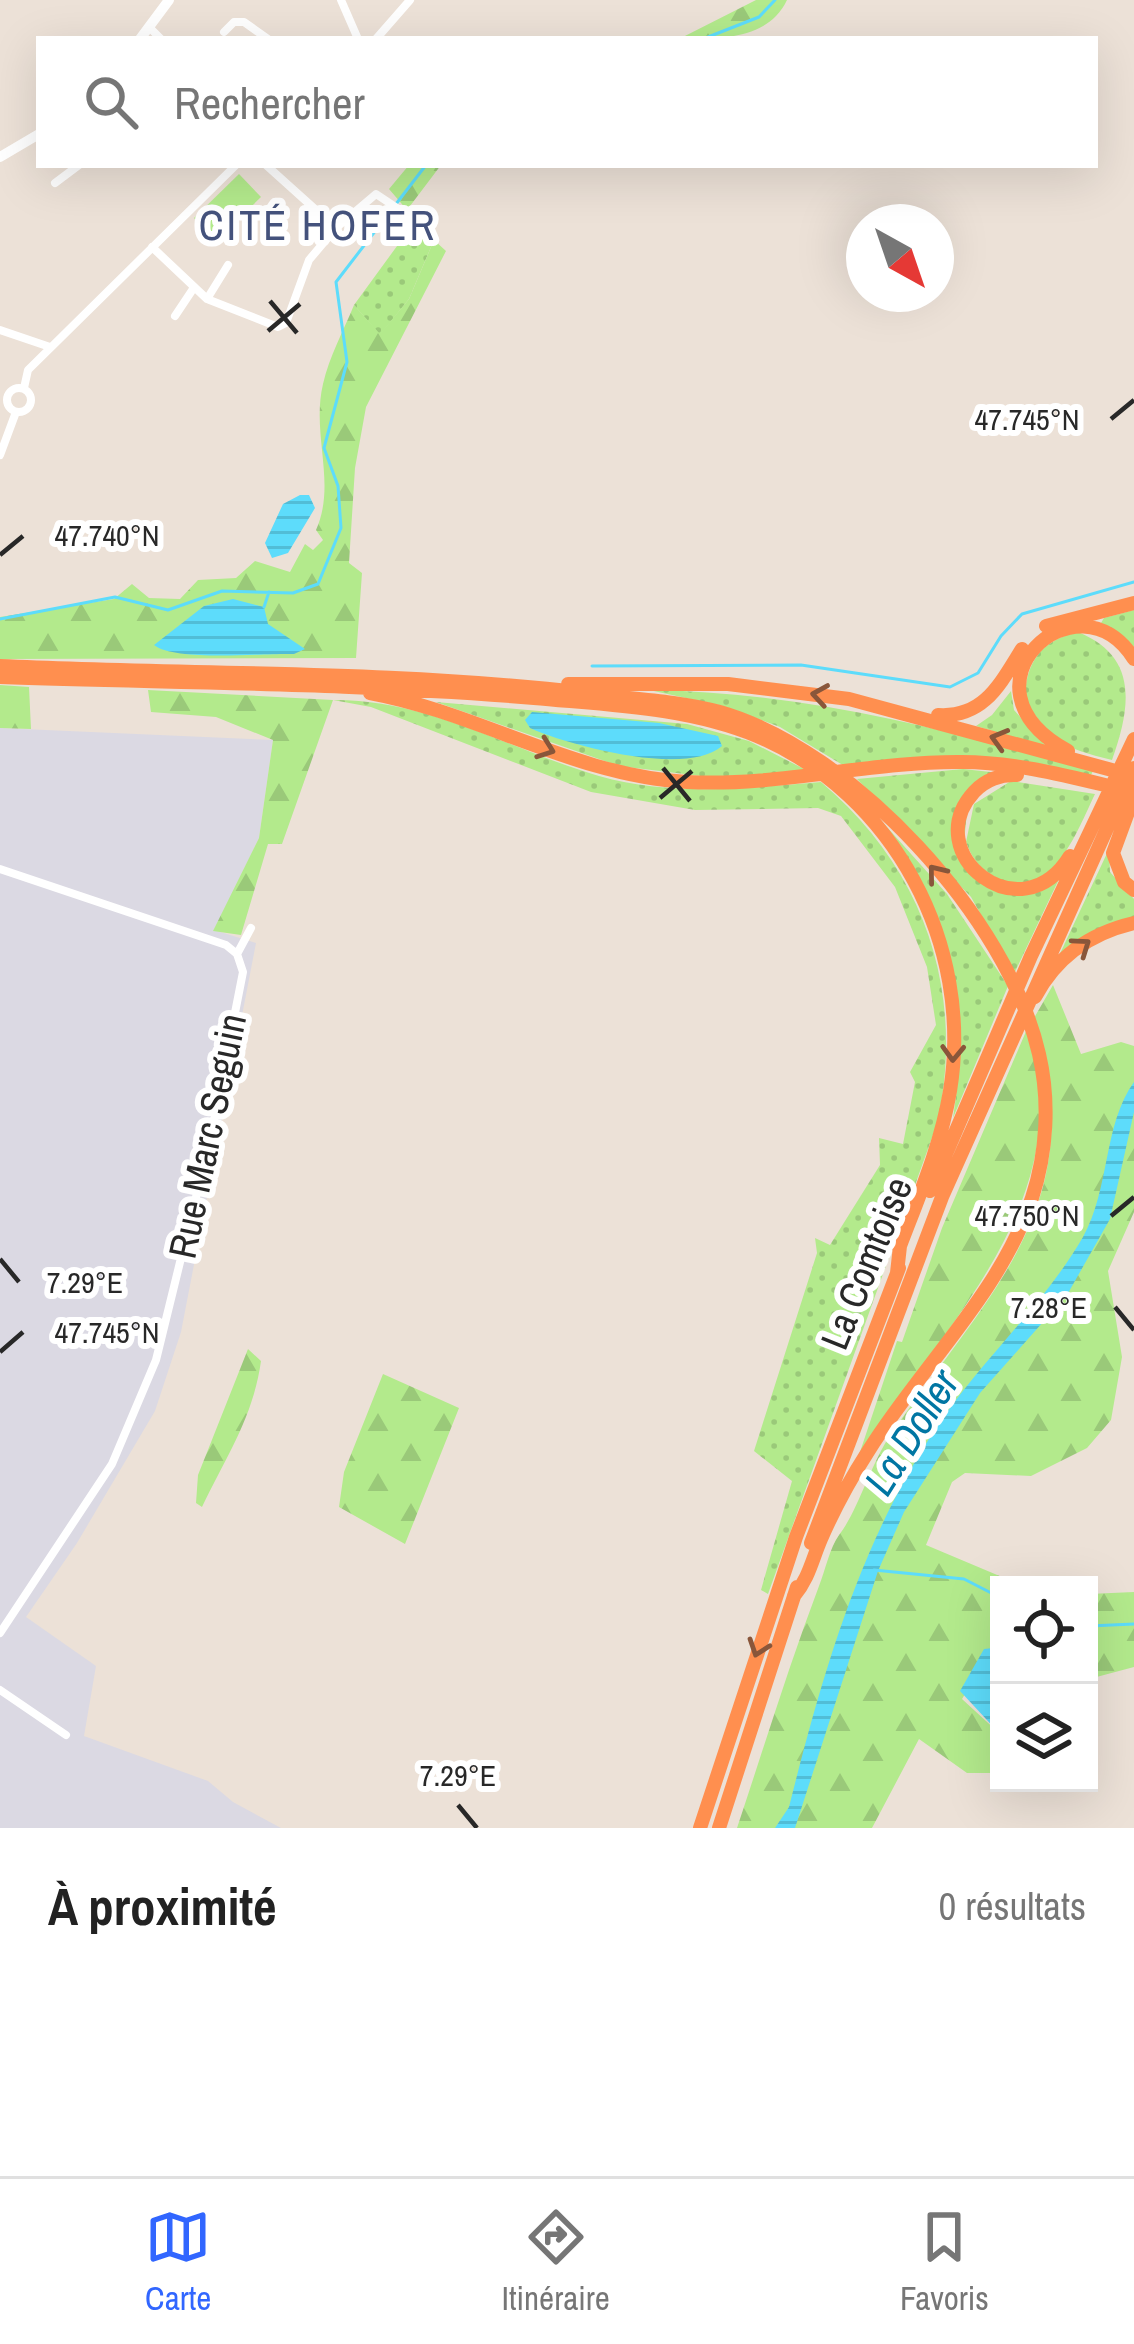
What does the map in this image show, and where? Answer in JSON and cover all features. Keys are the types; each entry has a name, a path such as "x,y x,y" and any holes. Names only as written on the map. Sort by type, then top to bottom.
{"highway":[{"path":"529,686 728,684 955,716 974,710 992,696 1025,643 1048,625 1134,602"},
{"path":"1089,764 1047,740 1026,718 1018,686 1021,668 1042,638 1079,626 1107,632 1134,658"},
{"path":"0,666 336,673 529,686 721,713 787,739 826,762 929,863 1005,968 1033,1033 1043,1078 1045,1139 1032,1200 1016,1238 868,1451 806,1582 794,1596"},
{"path":"0,677 335,687 554,700 717,722 801,760 864,811 909,869 927,904 950,980 954,1018 945,1117 900,1246 897,1273"},
{"path":"335,687 436,708 572,759 642,777 724,782 964,762 1084,781 1134,794 1113,853 1124,882 1134,890"},
{"path":"911,713 1089,764 1134,772"},
{"name":"La Comtoise","path":"700,1828 796,1537 897,1273 1086,837 1132,742 1134,722"},
{"name":"La Comtoise","path":"719,1828 794,1596 919,1253 1015,1025 1134,772"},
{"path":"1058,775 1005,775 981,786 962,812 962,852 983,879 1025,889 1054,876 1086,837"},
{"path":"1015,1025 1075,949 1097,935 1134,923"}],"main road":[{"path":"142,36 169,0"},
{"path":"0,157 36,136"}],"street":[{"path":"341,0 357,36"},
{"path":"379,36 410,0"},
{"path":"224,32 234,22 244,22 264,36"},
{"path":"149,27 158,36"},
{"path":"55,183 75,168"},
{"path":"0,455 16,412 31,404 24,388 28,370 233,168"},
{"path":"269,168 336,228"},
{"path":"152,248 207,299 240,316 283,326 309,260 336,228 376,194 412,218"},
{"path":"207,299 228,265"},
{"path":"175,316 193,289"},
{"path":"0,330 50,347"},
{"path":"16,412 4,395 24,388"},
{"path":"0,869 226,945 237,954 251,928"},
{"name":"Rue Marc Seguin","path":"0,1633 112,1464 156,1360 210,1140 242,972 237,954"},
{"path":"0,1690 66,1736"}],"shaded area":[{"path":"0,728 273,740 259,838 214,930 256,943 181,1332 155,1411 77,1543 26,1617 96,1666 84,1736 208,1781 233,1802 281,1828 0,1828"}],"green space":[{"path":"756,0 787,0 767,23 740,35 685,36"},
{"path":"406,168 439,168 407,210 389,189"},
{"path":"239,174 261,197 216,241 194,218"},
{"path":"416,220 434,240 409,299 380,335 354,305"},
{"path":"434,240 446,251 366,407 355,468 349,563 362,573 356,658 0,659 0,617 114,599 132,584 149,598 180,599 198,580 236,578 255,561 290,572 305,544 313,550 323,540 316,530 324,495 320,403 333,354 354,305 380,334 409,299"},
{"path":"1134,610 1134,647 1101,623"},
{"path":"1078,632 1110,653 1124,682 1124,718 1112,760 1060,741 1025,700 1028,674 1038,655 1055,641"},
{"path":"0,685 29,687 31,729 0,728"},
{"path":"148,690 333,700 282,844 268,844 241,935 213,931 259,838 273,740 216,717 151,712"},
{"path":"649,690 818,705 928,727 1093,771 1090,777 997,759 846,767 780,727 723,706"},
{"path":"1011,691 1014,710 1047,747 976,726"},
{"path":"333,700 368,702 436,717 627,783 710,789 821,782 887,853 910,893 940,979 946,1025 938,1121 768,1594 761,1590 792,1481 754,1451 817,1253 815,1238 830,1245 880,1165 879,1138 903,1144 915,1082 910,1072 936,1025 927,967 895,887 841,816 818,808 695,810 591,792 371,707"},
{"path":"436,702 687,724 749,741 808,771 725,779 619,766"},
{"path":"963,769 1000,773 969,791 962,863 984,884 1007,892 1033,889 1060,877 1014,974 971,897 857,779"},
{"path":"1011,781 1095,794 1060,860 1033,881 997,878 974,859 966,842 974,804"},
{"path":"877,816 947,894 1008,986 953,1118 960,1033 950,958 923,888"},
{"path":"1109,849 1110,872 1134,899 1134,918 1057,960"},
{"path":"1053,985 1081,1054 1121,1042 1134,1046 1134,1212 1108,1271 1122,1357 1111,1420 1087,1448 1031,1476 965,1473 952,1482 926,1545 1000,1576 990,1576 990,1653 962,1699 990,1725 990,1773 967,1773 919,1739 872,1828 737,1828 833,1546 891,1434 995,1289 1022,1242 1041,1194 1051,1142 1049,1083 1034,1018"},
{"path":"1027,1029 1040,1092 1036,1151 1019,1207 961,1313 856,1464 897,1341 902,1342 942,1228"},
{"path":"248,1349 261,1361 252,1401 202,1507 196,1503 198,1475"},
{"path":"383,1374 459,1408 405,1544 339,1507 344,1472"},
{"path":"1134,1592 1134,1667 1098,1677 1098,1594"}],"water":[{"path":"309,495 315,508 288,553 272,558 265,543 283,504"},
{"path":"233,599 264,607 268,624 305,649 294,654 200,655 154,645 204,606"},
{"path":"532,712 659,723 718,736 722,746 683,759 628,755 530,728 525,720"},
{"name":"La Doller","path":"1134,1082 1134,1112 1110,1219 1067,1295 980,1393 904,1512 878,1571 795,1828 775,1828 789,1807 847,1609 887,1515 938,1425 1050,1286 1083,1237 1098,1199 1117,1118"},
{"path":"990,1648 990,1723 960,1691 984,1649"}],"waterway":[{"path":"711,36 759,17 775,0"},
{"path":"0,619 115,597 168,610 222,591 293,593 318,584 341,528 338,486 324,448 347,362 336,282 424,168"},
{"path":"592,666 801,665 950,687 978,673 1001,636 1022,614 1134,582"},
{"path":"264,607 269,592"},
{"path":"874,1570 964,1579 990,1592"},
{"path":"1098,1626 1134,1624"}],"district":[{"name":"CITÉ HOFER","path":"318,225"}]}
